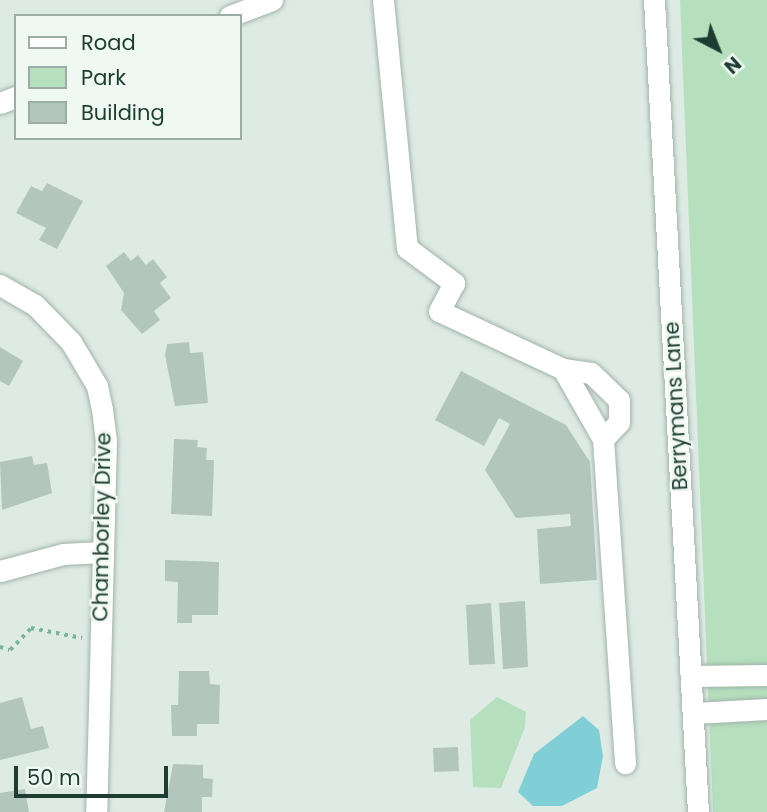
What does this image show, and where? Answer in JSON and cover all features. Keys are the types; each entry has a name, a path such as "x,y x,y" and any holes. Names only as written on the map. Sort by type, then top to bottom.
{"street":[{"path":"235,14 272,0"},
{"path":"383,0 407,248 454,283 439,311 563,369 591,373 619,400 619,422 603,439"},
{"name":"Berrymans Lane","path":"654,0 698,812"},
{"name":"Chamborley Drive","path":"0,285 52,319 86,362 97,386 106,440 96,812"},
{"path":"563,369 603,439 625,763"},
{"path":"0,571 63,554 102,552"},
{"path":"691,676 767,674"},
{"path":"694,713 767,709"}],"path":[{"path":"0,647 10,650 32,628 82,638"}],"green space":[{"path":"680,0 767,0 767,812 713,812"},
{"path":"497,697 526,712 525,727 501,788 473,787 470,720"}],"water":[{"path":"583,716 599,730 603,756 597,788 562,806 533,806 518,792 534,754"}],"building":[{"path":"47,183 83,201 57,249 39,240 46,228 16,213 31,186 42,191"},
{"path":"124,252 131,261 138,255 146,265 153,259 167,277 160,283 171,298 154,311 160,320 142,334 121,310 124,293 106,266"},
{"path":"189,342 190,353 203,352 208,403 175,406 165,355 167,344"},
{"path":"0,347 23,361 9,386 0,381"},
{"path":"461,371 566,425 590,462 597,580 540,584 537,529 571,526 570,514 516,518 485,470 510,424 499,418 484,446 435,420"},
{"path":"174,439 198,440 197,447 207,448 206,460 214,460 212,516 171,514"},
{"path":"32,456 34,465 47,463 52,493 2,510 0,462"},
{"path":"165,560 219,562 218,615 192,615 192,623 177,623 178,582 165,581"},
{"path":"525,601 528,667 503,669 499,603"},
{"path":"491,603 495,664 469,665 466,605"},
{"path":"179,671 209,671 210,684 220,685 219,724 197,724 197,736 172,736 171,705 178,705"},
{"path":"22,697 31,729 43,726 49,748 0,760 0,703"},
{"path":"458,747 459,771 434,772 433,748"},
{"path":"173,764 203,765 203,778 213,779 212,797 202,797 202,812 164,812"},
{"path":"25,789 29,812 0,812 0,793"}]}
